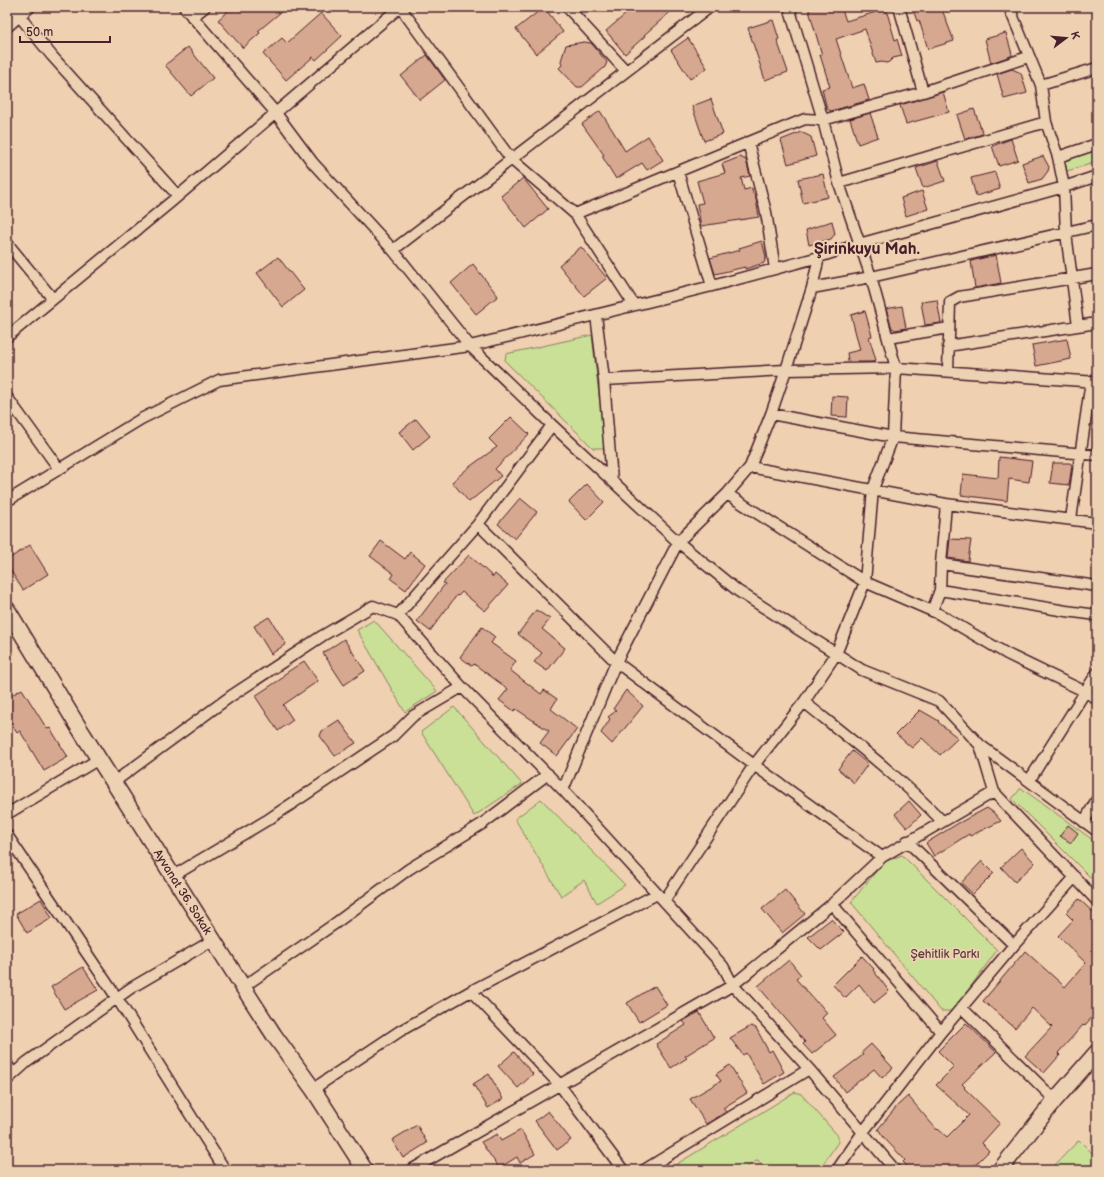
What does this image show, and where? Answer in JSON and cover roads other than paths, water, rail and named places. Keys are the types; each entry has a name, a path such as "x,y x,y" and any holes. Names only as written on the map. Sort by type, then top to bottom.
{"street":[{"path":"12,7 52,56 178,196"},
{"path":"7,27 30,7"},
{"path":"184,7 275,112 314,163 393,250 470,346 552,425 678,542 738,591 862,670 939,701 980,746 1097,831"},
{"path":"192,18 205,7"},
{"path":"7,337 178,196 400,7 511,159 575,214 634,305"},
{"path":"567,7 626,71"},
{"path":"393,250 710,7"},
{"path":"313,1089 400,1031 471,991 661,898 754,765 804,702 836,654 865,582 873,489 892,437 896,368 871,277 839,183 823,120 789,7"},
{"path":"900,7 923,92"},
{"path":"1009,7 1028,57 1041,85 1046,122 1058,157 1064,187 1066,233 1078,326"},
{"path":"575,214 805,119 823,120 923,92 1028,57"},
{"path":"1041,85 1097,68"},
{"path":"839,183 1046,122"},
{"path":"748,142 766,212 775,269"},
{"path":"1058,157 1097,144"},
{"path":"678,172 712,286"},
{"path":"7,501 142,419 220,380 470,346 775,269 1064,187 1097,176"},
{"path":"812,288 871,277 1097,225"},
{"path":"7,243 53,299"},
{"path":"563,790 616,662 678,542 727,494 750,467 771,414 786,370 812,288 819,257"},
{"path":"948,371 950,302 959,297 1097,274"},
{"path":"596,315 604,380 612,481"},
{"path":"948,346 1097,323"},
{"path":"888,338 949,328"},
{"path":"604,380 786,370 896,368 1094,382 1071,519"},
{"path":"7,397 59,469"},
{"path":"771,414 892,437 1097,455"},
{"path":"398,615 478,524 552,425"},
{"path":"750,467 946,504 1097,523"},
{"path":"727,494 865,582 932,611 1007,654 1086,692 1097,700"},
{"path":"932,611 940,590 946,504"},
{"path":"478,524 616,662 754,765 882,857"},
{"path":"941,564 1097,586"},
{"path":"940,590 1097,615"},
{"path":"114,782 231,696 322,636 373,606 398,615 462,687 563,790 723,966 733,985 809,1069 895,1170"},
{"name":"Ayvanat 36. Sokak","path":"7,609 213,940 274,1035 313,1089 365,1170"},
{"path":"1029,781 1097,673"},
{"path":"173,876 269,819 393,736 413,716 462,687"},
{"path":"804,702 921,799 942,821"},
{"path":"980,746 994,792 1097,901"},
{"path":"7,814 99,759"},
{"path":"243,987 333,925 409,869 482,824 548,774"},
{"path":"411,1170 733,985 832,904 882,857 906,841 994,792"},
{"path":"1084,822 1097,799"},
{"path":"7,835 117,998 225,1170"},
{"path":"906,841 1014,945"},
{"path":"837,1170 863,1132 941,1032 1014,945 1075,877"},
{"path":"832,904 941,1032"},
{"path":"7,1064 10,1077 27,1062 131,988 213,940"},
{"path":"471,991 559,1084 623,1170"},
{"path":"962,1008 1055,1100"},
{"path":"1000,1170 1055,1100 1097,1052"},
{"path":"644,1170 809,1069"}],"district":[{"name":"Şirinkuyu Mah.","path":"867,248"}],"park label":[{"name":"Şehitlik Parkı","path":"945,954"}]}
